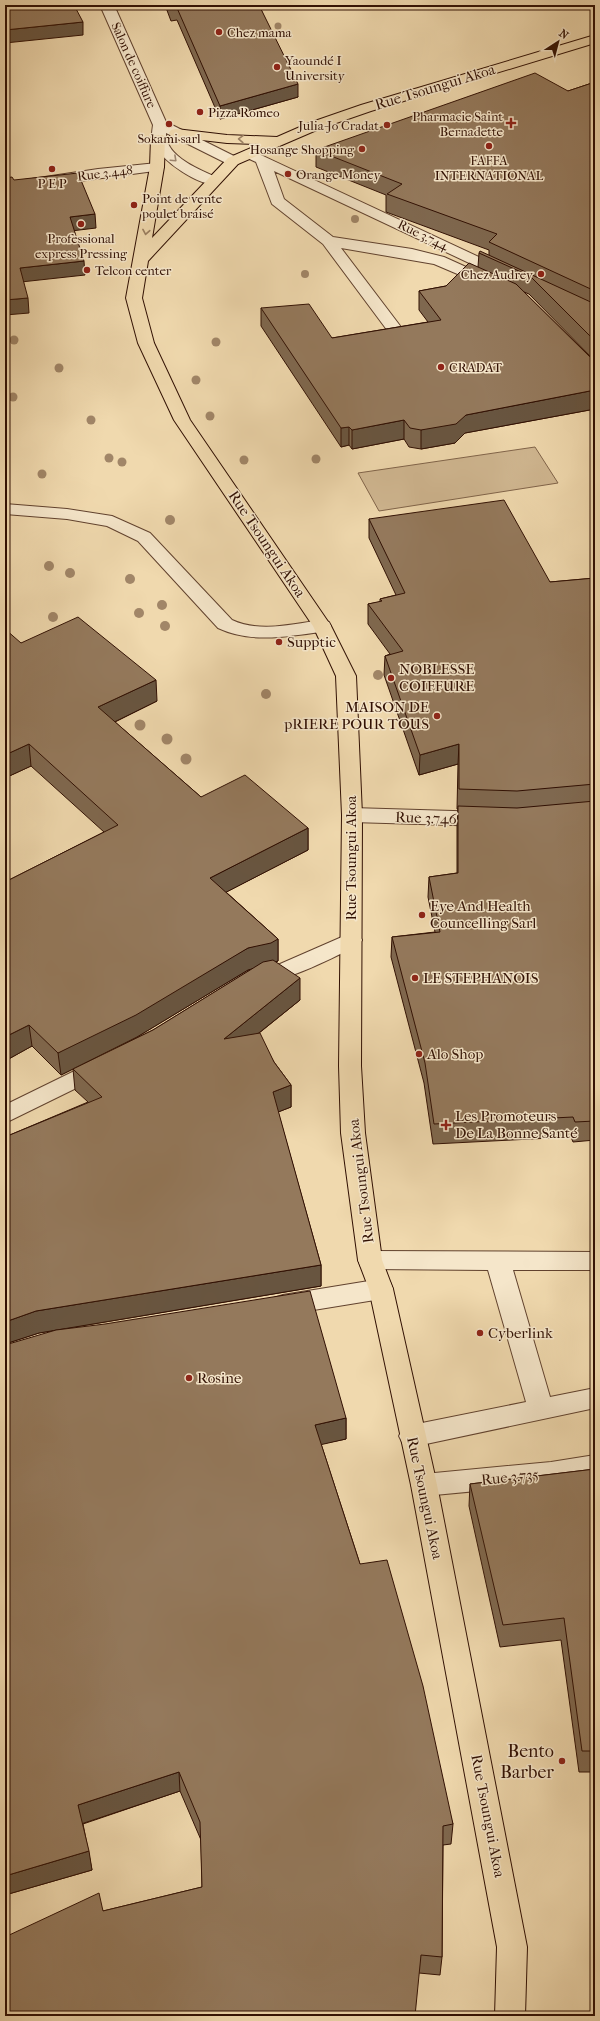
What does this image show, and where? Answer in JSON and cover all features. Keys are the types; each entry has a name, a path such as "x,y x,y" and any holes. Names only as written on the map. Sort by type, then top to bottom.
{"main road":[{"name":"Rue Tsoungui Akoa","path":"510,2016 512,1947 424,1486 381,1289 370,1260 353,1133 350,1066 352,815 346,676 322,626 182,420 146,343 134,298 140,261 233,161 257,157 280,141 314,126 366,108 593,42"},
{"path":"140,261 157,167 159,132"},
{"path":"176,133 227,139 280,141"}],"street":[{"name":"Salon de coiffure","path":"107,5 167,152 185,168 213,181"},
{"path":"159,132 176,133 233,161"},
{"path":"257,157 277,201 328,241 396,331"},
{"name":"Rue 3.744","path":"257,157 517,280"},
{"name":"Rue 3.448","path":"5,187 98,173 157,167"},
{"path":"328,241 412,254 439,260 501,289"},
{"path":"8,510 67,514 112,521 144,538 225,624 235,630 249,634 322,626"},
{"name":"Rue 3.746","path":"352,815 507,819"},
{"path":"238,988 257,976 284,970 351,940"},
{"path":"5,1115 118,1058"},
{"path":"370,1260 595,1261"},
{"path":"498,1261 541,1409"},
{"path":"263,1308 381,1289"},
{"path":"412,1436 595,1398"},
{"name":"Rue 3.735","path":"424,1486 551,1473 595,1466"}],"shaded area":[{"path":"535,447 558,483 379,511 358,473"}],"building":[{"path":"5,5 74,5 83,22 5,30"},
{"path":"169,5 259,5 298,84 220,106 177,8 171,8"},
{"path":"535,73 568,91 595,82 595,291 489,242 497,234 387,194 402,184 316,150"},
{"path":"78,173 95,214 70,217 84,261 20,268 28,298 5,300 5,178 12,177 14,180"},
{"path":"480,251 595,304 595,341 530,276 479,253"},
{"path":"469,263 516,284 590,357 595,359 595,390 466,415 456,424 421,430 410,428 404,420 352,430 349,427 341,428 261,308 309,304 332,338 441,320 419,291 446,286"},
{"path":"504,500 550,582 595,578 595,784 517,791 459,789 459,744 420,755 385,656 403,651 368,604 382,601 380,599 405,593 369,519"},
{"path":"78,617 156,680 98,707 201,797 245,775 308,828 210,878 278,939 271,943 248,948 136,1015 58,1053 29,1025 5,1037 5,882 118,825 29,744 5,755 5,629 21,643"},
{"path":"595,801 595,1121 575,1122 573,1117 434,1124 425,1063 392,937 440,932 429,877 458,873 458,806 517,808"},
{"path":"273,960 300,978 224,1039 260,1033 274,1062 291,1085 273,1092 321,1265 36,1311 5,1322 5,1137 102,1097 73,1069 153,1030 263,962"},
{"path":"310,1291 346,1418 315,1425 360,1564 387,1560 423,1686 453,1824 443,1826 442,1957 421,1955 415,2016 5,2016 5,1937 99,1893 103,1911 202,1887 200,1822 179,1772 78,1805 89,1851 5,1876 5,1345 56,1330 105,1324"},
{"path":"595,1469 595,1751 582,1751 564,1618 503,1625 470,1484"}],"place":[{"name":"Chez mama","path":"219,32"},
{"name":"Yaoundé I University","path":"277,67"},
{"name":"Pizza Romeo","path":"200,112"},
{"name":"Pharmacie Saint Bernadette","path":"511,123"},
{"name":"Sokami sarl","path":"169,124"},
{"name":"Julia-Jo Cradat","path":"387,125"},
{"name":"FAFFA INTERNATIONAL","path":"489,146"},
{"name":"Hosange Shopping","path":"362,149"},
{"name":"P E P","path":"52,169"},
{"name":"Orange Money","path":"288,174"},
{"name":"Point de vente poulet braisé","path":"134,205"},
{"name":"Professional express Pressing","path":"81,224"},
{"name":"Telcon center","path":"87,270"},
{"name":"Chez Audrey","path":"541,274"},
{"name":"CRADAT","path":"441,367"},
{"name":"Supptic","path":"279,642"},
{"name":"NOBLESSE COIFFURE","path":"391,678"},
{"name":"MAISON DE pRIERE POUR TOUS","path":"437,716"},
{"name":"Eye And Health Councelling Sarl","path":"422,915"},
{"name":"LE STEPHANOIS","path":"415,978"},
{"name":"Alo Shop","path":"419,1054"},
{"name":"Les Promoteurs De La Bonne Santé","path":"446,1125"},
{"name":"Cyberlink","path":"480,1333"},
{"name":"Rosine","path":"189,1378"},
{"name":"Bento Barber","path":"562,1761"}]}
